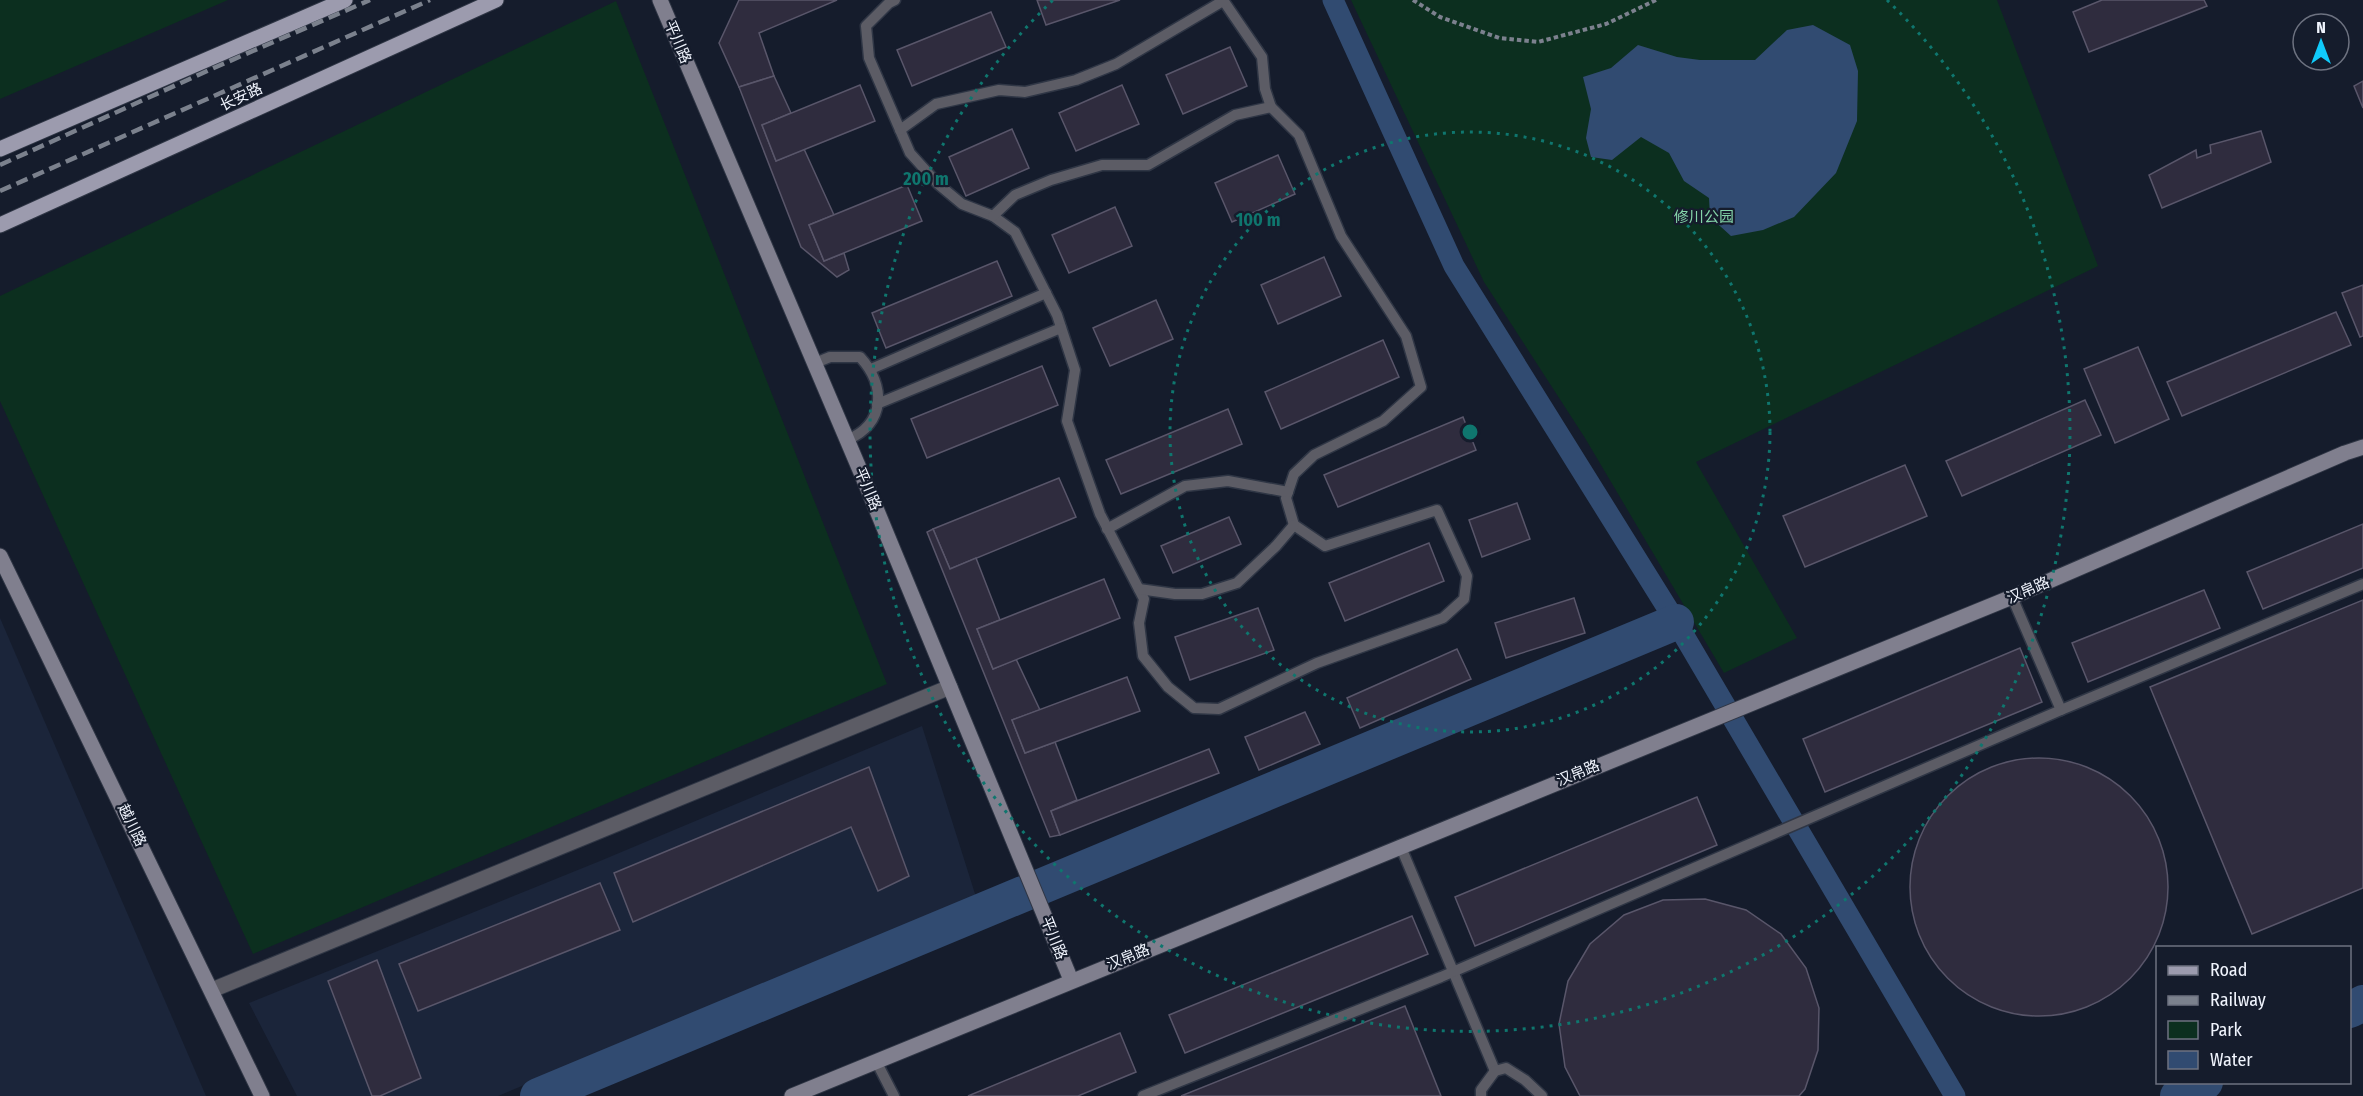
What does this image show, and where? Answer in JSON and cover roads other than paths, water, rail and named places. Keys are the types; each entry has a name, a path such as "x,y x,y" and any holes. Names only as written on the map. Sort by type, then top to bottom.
{"main road":[{"path":"0,149 345,0"},
{"name":"长安路","path":"0,225 496,0"}],"street":[{"name":"平川路","path":"660,0 848,440 1071,980"},
{"name":"汉帛路","path":"792,1096 2012,597 2363,447"},
{"name":"越川路","path":"0,556 262,1096"},
{"path":"212,990 950,687"}],"lane":[{"path":"895,0 866,26 869,58 910,153 938,184 962,204 993,216 1015,232 1046,293 1075,370 1067,421 1083,472 1107,529 1144,598 1139,623 1143,656 1168,687 1194,708 1219,709 1317,663 1443,618 1464,598 1467,576 1437,510 1325,546 1294,525 1286,498 1294,474 1314,455 1383,421 1421,387 1406,336 1341,236 1299,135 1271,107 1264,89 1262,57 1223,1 1116,64 1086,76 1025,92 999,90 936,104 900,129"},
{"path":"993,216 1015,195 1050,180 1102,165 1148,165 1235,115 1271,107"},
{"path":"871,369 1046,293"},
{"path":"877,404 1061,328"},
{"path":"815,363 830,357 860,357 871,369 878,393 877,416 862,434 848,440"},
{"path":"1107,529 1185,486 1228,480 1288,492"},
{"path":"1139,589 1175,594 1202,594 1237,583 1276,546 1294,525"},
{"path":"1143,1096 1454,972 2061,710 2363,584"},
{"path":"2012,597 2061,710"},
{"path":"1400,846 1495,1071"},
{"path":"876,1060 894,1096"},
{"path":"1481,1096 1481,1090 1495,1071 1506,1068 1525,1080 1542,1096"}],"water":[{"path":"1813,25 1850,45 1858,71 1857,121 1836,173 1794,217 1763,230 1731,236 1710,217 1709,198 1684,181 1669,153 1641,137 1612,160 1591,157 1586,138 1591,109 1583,77 1611,68 1638,45 1677,57 1700,60 1755,60 1787,30"}],"waterway":[{"path":"1333,0 1454,266 1676,622 1955,1096"},
{"path":"538,1096 1676,622"},
{"path":"2351,1009 2363,1003"},
{"path":"2178,1096 2201,1084"}],"railway":[{"path":"0,165 370,0"},
{"path":"0,191 430,0"}],"park label":[{"name":"修川公园","path":"1704,217"}]}
